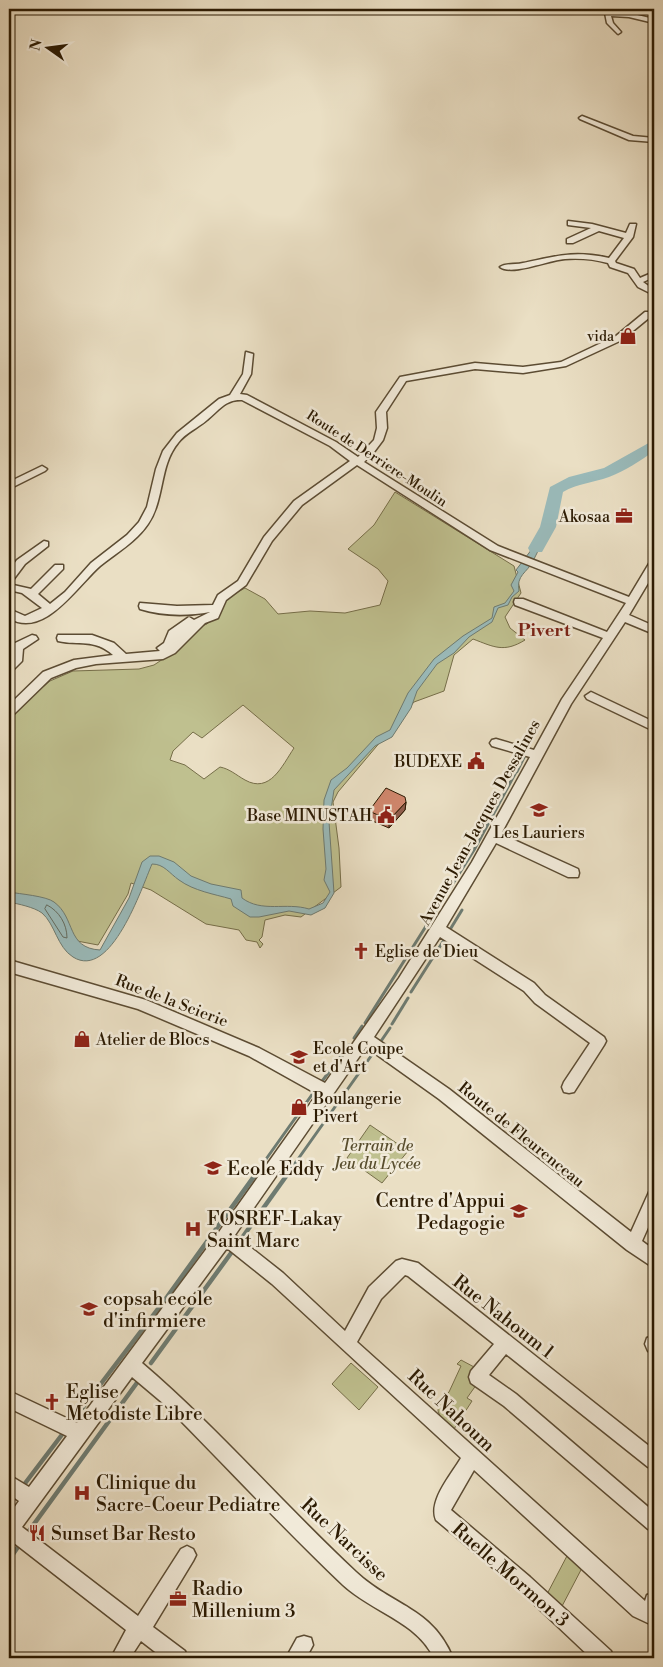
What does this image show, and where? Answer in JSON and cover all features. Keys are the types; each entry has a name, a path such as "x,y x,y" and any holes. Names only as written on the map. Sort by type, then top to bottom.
{"street":[{"path":"618,32 610,24 606,14 629,15 654,21"},
{"path":"582,118 632,138 654,140"},
{"path":"571,223 629,236"},
{"path":"611,261 629,236 633,226"},
{"path":"570,241 598,228"},
{"path":"504,267 568,256 586,256 611,261 613,264 631,271 636,279 640,281 641,285 654,293"},
{"path":"640,281 654,274"},
{"path":"159,656 162,648 172,640 173,634 193,617 210,608 242,583 263,546 298,503 358,460 382,436 384,428 381,412 403,379 421,373 475,366 523,370 563,364 619,338 648,314 654,314"},
{"path":"9,613 17,619 27,621 49,609 67,597 96,564 108,557 143,525 157,494 161,467 173,441 204,418 224,399 234,396 247,374 250,354"},
{"name":"Route de Derriere-Moulin","path":"234,396 244,397 301,425 358,460 379,477 510,556 542,566 632,602"},
{"path":"9,486 42,469"},
{"path":"9,578 21,562 44,544"},
{"name":"Avenue Jean-Jacques Dessalines","path":"17,1534 20,1491 233,1242 323,1088 374,1043 494,836 566,702 610,638 654,564"},
{"path":"31,595 59,567"},
{"path":"9,587 31,595 49,609"},
{"path":"9,712 47,675 74,664 96,660 159,656 171,650 201,620 214,615 222,598"},
{"path":"519,602 610,638"},
{"path":"144,606 168,609 210,608"},
{"path":"623,617 654,630"},
{"path":"62,638 92,639 110,646 123,658"},
{"path":"9,667 18,658 17,647 32,639"},
{"path":"592,696 654,727"},
{"path":"496,743 537,755"},
{"path":"494,836 573,873"},
{"path":"439,930 529,987 540,999 599,1041 569,1087"},
{"name":"Rue de la Scierie","path":"9,966 141,1004 254,1052 323,1088"},
{"name":"Route de Fleurenceau","path":"374,1043 444,1094 633,1246 654,1260"},
{"path":"633,1246 654,1198"},
{"name":"Rue Nahoum","path":"233,1242 347,1343 590,1565 652,1608"},
{"name":"Rue Nahoum 1","path":"347,1343 375,1293 402,1267 412,1269 654,1461"},
{"path":"505,1343 477,1377 510,1400 654,1523"},
{"name":"Rue Narcisse","path":"130,1364 170,1398 351,1580 364,1591 402,1614 434,1640 444,1658"},
{"path":"9,1399 72,1429"},
{"name":"Ruelle Mormon 3","path":"472,1458 443,1505 442,1514 524,1583 604,1658"},
{"path":"17,1534 178,1658"},
{"path":"120,1658 187,1555"}],"green space":[{"path":"395,492 514,566 521,593 505,617 510,628 525,640 505,648 473,639 454,655 444,691 414,702 338,792 333,802 339,848 341,887 301,917 285,915 265,920 262,937 259,940 263,944 260,948 257,942 246,940 239,930 206,924 151,890 131,883 128,894 98,945 77,941 20,894 9,909 9,716 50,681 73,671 139,669 154,665 175,651 199,627 207,624 218,613 225,599 245,588 265,599 278,614 310,611 345,613 380,605 388,581 378,569 348,549 374,525","holes":["243,705 294,748 280,770 268,781 262,783 245,780 220,767 204,779 185,765 170,760 173,751 193,732 202,738"]},
{"name":"Terrain de Jeu du Lycée","path":"370,1125 408,1151 382,1183 347,1158"},
{"path":"461,1360 476,1368 479,1381 467,1398 472,1401 454,1429 440,1416 438,1411 439,1401 449,1392 461,1366 457,1364"},
{"path":"351,1363 378,1387 359,1410 332,1384"},
{"path":"568,1554 582,1568 560,1610 546,1596"}],"water":[{"path":"551,524 552,527 548,536 519,581 519,591 512,597 508,605 498,608 492,622 469,637 454,653 437,664 417,691 411,708 392,737 375,746 334,790 329,822 334,893 325,908 311,915 289,911 250,917 233,906 231,899 191,887 163,867 152,864 133,910 123,928 112,944 100,956 87,961 73,957 68,953 42,913 30,907 9,902 9,892 39,897 54,902 66,916 76,938 89,948 100,950 129,898 142,862 150,856 159,856 174,862 191,876 211,884 241,890 242,898 258,905 292,906 309,909 323,903 330,892 324,880 326,869 323,829 324,800 331,780 347,768 376,737 390,730 408,693 434,659 463,636 492,618 494,607 505,603 514,591 511,585 518,572 516,570"}],"building":[{"path":"386,788 405,797 406,802 389,820 369,811"}],"waterway":[{"path":"536,548 548,527 556,490 574,481 610,471 654,445"},
{"path":"517,772 525,756"},
{"path":"365,1023 474,850 517,770"},
{"path":"451,928 462,910"},
{"path":"411,992 444,940"},
{"path":"392,1024 408,998"},
{"path":"354,1038 362,1026"},
{"path":"379,1044 390,1028"},
{"path":"320,1084 349,1045"},
{"path":"291,1169 376,1049"},
{"path":"259,1169 316,1089"},
{"path":"71,1423 167,1297 260,1168"},
{"path":"239,1242 292,1168"},
{"path":"151,1363 234,1249"},
{"path":"26,1535 139,1380"},
{"path":"23,1486 64,1432"},
{"path":"9,1505 16,1495"},
{"path":"9,1560 20,1544"}],"place":[{"name":"vida","path":"628,336"},
{"name":"Akosaa","path":"624,516"},
{"name":"BUDEXE","path":"476,761"},
{"name":"Les Lauriers","path":"539,810"},
{"name":"Base MINUSTAH","path":"386,815"},
{"name":"Eglise de Dieu","path":"361,951"},
{"name":"Atelier de Blocs","path":"82,1039"},
{"name":"Ecole Coupe et d'Art","path":"299,1057"},
{"name":"Boulangerie Pivert","path":"299,1107"},
{"name":"Ecole Eddy","path":"213,1168"},
{"name":"Centre d'Appui Pedagogie","path":"519,1211"},
{"name":"FOSREF-Lakay Saint Marc","path":"193,1229"},
{"name":"copsah ecole d'infirmiere","path":"89,1309"},
{"name":"Eglise Metodiste Libre","path":"52,1402"},
{"name":"Clinique du Sacre-Coeur Pediatre","path":"82,1493"},
{"name":"Sunset Bar Resto","path":"37,1533"},
{"name":"Radio Millenium 3","path":"178,1599"}],"district":[{"name":"Pivert","path":"544,630"}]}
